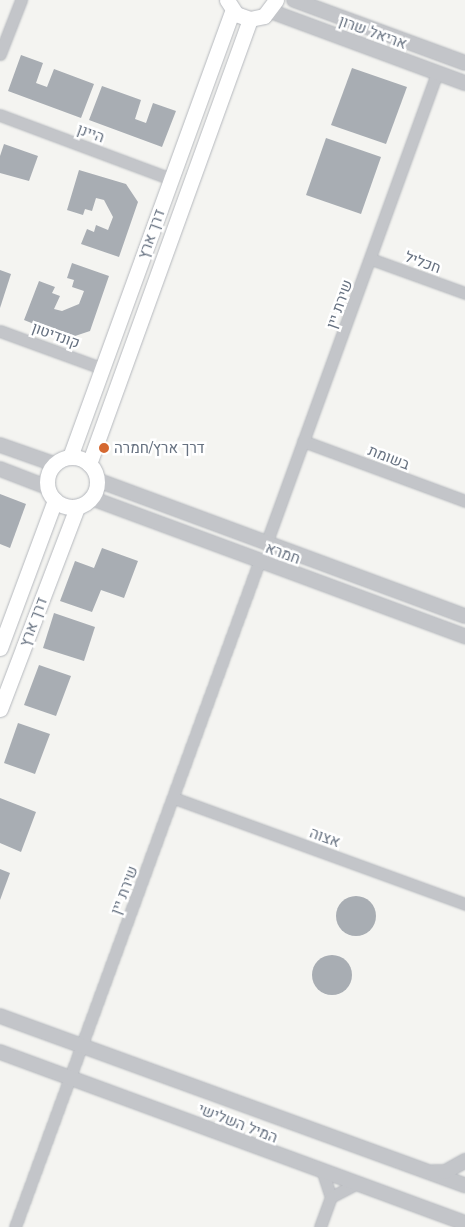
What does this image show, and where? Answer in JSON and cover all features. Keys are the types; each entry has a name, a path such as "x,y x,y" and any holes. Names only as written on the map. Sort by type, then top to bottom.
{"main road":[{"path":"229,5 250,19 273,6"},
{"name":"דרך ארץ","path":"70,457 171,179 229,5"},
{"name":"דרך ארץ","path":"89,464 250,19"},
{"path":"70,457 89,464 97,480 91,498 77,507 55,500 47,487 49,471 54,464 70,457"},
{"name":"דרך ארץ","path":"0,648 55,500"},
{"name":"דרך ארץ","path":"0,709 77,507"}],"street":[{"path":"0,54 21,0"},
{"name":"אריאל שרון","path":"294,0 465,63"},
{"name":"אריאל שרון","path":"273,6 465,83"},
{"name":"שירת יין","path":"266,544 437,73"},
{"name":"היינן","path":"0,115 171,179"},
{"name":"חכליל","path":"371,259 465,293"},
{"name":"קונדיטון","path":"0,331 101,368"},
{"name":"בשומת","path":"303,441 465,501"},
{"path":"0,445 54,464"},
{"path":"0,469 47,487"},
{"name":"חמרא","path":"97,480 465,616"},
{"name":"חמרא","path":"91,498 259,562 465,636"},
{"name":"שירת יין","path":"15,1227 259,562"},
{"name":"אצוה","path":"174,798 465,904"},
{"name":"המיל השלישי","path":"0,1016 465,1185"},
{"name":"המיל השלישי","path":"0,1052 323,1173 465,1223"},
{"path":"431,1173 445,1172 465,1161"},
{"path":"320,1227 331,1197 323,1173"},
{"path":"331,1197 354,1184"},
{"path":"429,1211 446,1227"},
{"path":"464,1227 465,1219"}],"building":[{"path":"21,55 43,63 36,83 47,87 54,69 94,84 81,118 8,91"},
{"path":"352,68 407,87 386,144 331,125"},
{"path":"102,86 141,100 135,119 146,123 153,103 176,111 162,147 89,120"},
{"path":"326,138 381,157 361,214 306,195"},
{"path":"4,144 38,156 29,181 0,173 0,156"},
{"path":"79,170 126,184 138,202 119,257 81,244 87,229 94,232 96,225 108,230 113,217 104,200 96,198 92,211 85,209 83,215 67,210"},
{"path":"72,263 109,276 90,331 69,338 24,320 39,281 55,287 52,293 60,296 54,309 62,311 79,304 84,291 72,287 74,280 67,278"},
{"path":"0,270 11,274 0,308"},
{"path":"0,494 26,504 10,548 0,544"},
{"path":"102,548 138,561 124,598 101,590 92,612 60,601 75,561 94,568"},
{"path":"54,613 95,627 84,661 43,648"},
{"path":"39,665 71,676 56,716 24,705"},
{"path":"18,723 50,734 35,774 4,763"},
{"path":"0,798 36,812 21,852 0,843"},
{"path":"0,869 10,873 0,900"},
{"path":"360,896 367,899 373,905 376,916 375,924 367,933 360,936 352,936 345,933 337,924 336,912 339,905 348,897"},
{"path":"336,955 343,958 349,964 352,975 351,983 343,992 336,995 328,995 321,992 313,983 312,971 315,964 324,956"}],"place":[{"name":"דרך ארץ/חמרה","path":"104,448"}]}
